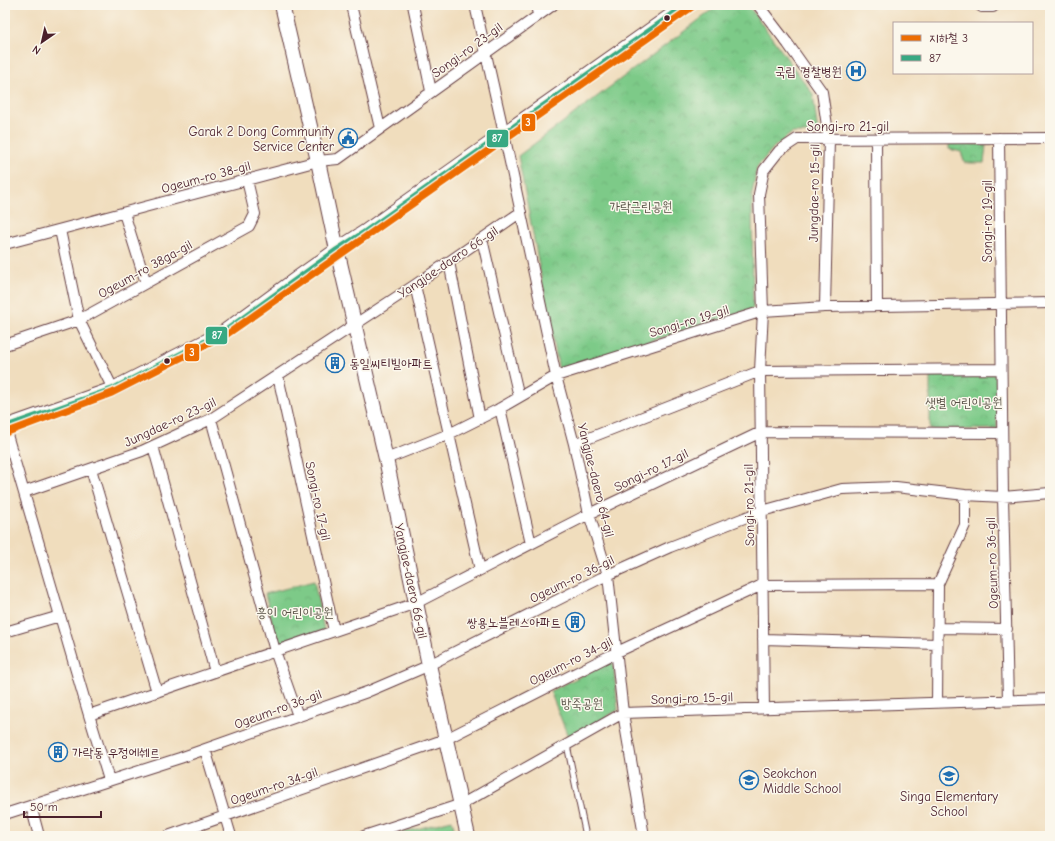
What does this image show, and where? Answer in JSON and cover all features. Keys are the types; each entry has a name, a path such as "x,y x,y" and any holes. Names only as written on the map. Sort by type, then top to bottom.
{"street":[{"name":"Yangjae-daero 66-gil","path":"282,5 386,459 429,665 462,804 468,836"},
{"path":"351,5 380,128"},
{"name":"Songi-ro 23-gil","path":"413,5 432,91"},
{"name":"Yangjae-daero 64-gil","path":"475,5 556,376 574,444 589,514 608,576 623,713 644,836"},
{"path":"536,5 538,15"},
{"name":"Songi-ro 23-gil","path":"318,161 338,159 553,5"},
{"path":"109,780 5,427 113,389 224,332 337,250 365,232 686,5"},
{"name":"Jungdae-ro 15-gil","path":"758,5 822,92 829,139 825,307"},
{"path":"979,5 982,7 993,7 995,5"},
{"name":"Songi-ro 19-gil","path":"999,138 1000,304"},
{"name":"Songi-ro 21-gil","path":"764,709 760,371 763,311 758,194 764,170 779,151 797,139 1050,138"},
{"path":"876,139 876,306"},
{"name":"Ogeum-ro 38-gil","path":"5,244 318,161"},
{"name":"Ogeum-ro 38ga-gil","path":"6,341 79,320 249,226 255,214 247,180"},
{"name":"Yangjae-daero 66-gil","path":"355,325 415,286 521,212"},
{"path":"124,213 146,283"},
{"path":"60,230 79,320 113,389"},
{"path":"482,238 519,397"},
{"path":"449,262 480,419"},
{"path":"415,286 480,570"},
{"name":"Songi-ro 19-gil","path":"386,459 448,434 480,419 556,376 763,311 825,307 1050,303"},
{"name":"Ogeum-ro 36-gil","path":"1000,304 1008,700"},
{"name":"Jungdae-ro 23-gil","path":"24,492 142,452 212,420 355,325"},
{"path":"574,444 760,371 1001,369"},
{"name":"Songi-ro 17-gil","path":"278,376 334,631"},
{"path":"500,408 531,544"},
{"path":"212,420 275,651 298,716"},
{"name":"Songi-ro 17-gil","path":"89,715 416,603 589,514 761,432 1002,433"},
{"path":"153,446 215,672"},
{"path":"91,469 157,692"},
{"name":"Ogeum-ro 36-gil","path":"5,814 180,758 367,692 429,665 601,578 670,547 762,511 842,490 896,488 1003,497 1050,493"},
{"name":"Ogeum-ro 36-gil","path":"937,703 938,584 965,525 965,495"},
{"name":"Ogeum-ro 34-gil","path":"168,836 446,739 617,652 762,585 938,584"},
{"path":"5,632 60,616"},
{"path":"937,628 1007,629"},
{"path":"763,639 937,644"},
{"name":"Songi-ro 15-gil","path":"364,836 462,804 623,713 1050,699"},
{"path":"205,749 225,817"},
{"path":"31,806 39,836"},
{"name":"Ogeum-ro 34-gil","path":"225,817 231,836"}],"lane":[{"path":"567,745 586,836"}],"green space":[{"name":"가락근린공원","path":"719,5 748,5 813,94 818,133 792,133 774,147 757,167 752,194 753,309 559,370 518,156"},
{"path":"949,143 986,145 984,163 965,163 961,152 949,149"},
{"name":"샛별 어린이공원","path":"930,374 997,374 997,429 930,430"},
{"name":"흥이 어린이공원","path":"314,581 324,630 278,646 265,594"},
{"name":"방죽공원","path":"613,661 618,710 569,739 550,691"},
{"path":"452,820 456,836 389,836"}],"metro line":[{"name":"3","path":"5,433 112,393 226,335 695,5"}],"transit line":[{"name":"87","path":"5,427 113,389 224,332 337,250 365,232 686,5"}],"place":[{"name":"국립 경찰병원","path":"856,71"},
{"name":"Garak 2 Dong Community Service Center","path":"348,138"},
{"name":"동일씨티빌아파트","path":"335,363"},
{"name":"쌍용노블레스아파트","path":"575,622"},
{"name":"가락동 우정에쉐르","path":"58,752"},
{"name":"Singa Elementary School","path":"949,776"},
{"name":"Seokchon Middle School","path":"749,780"}]}
